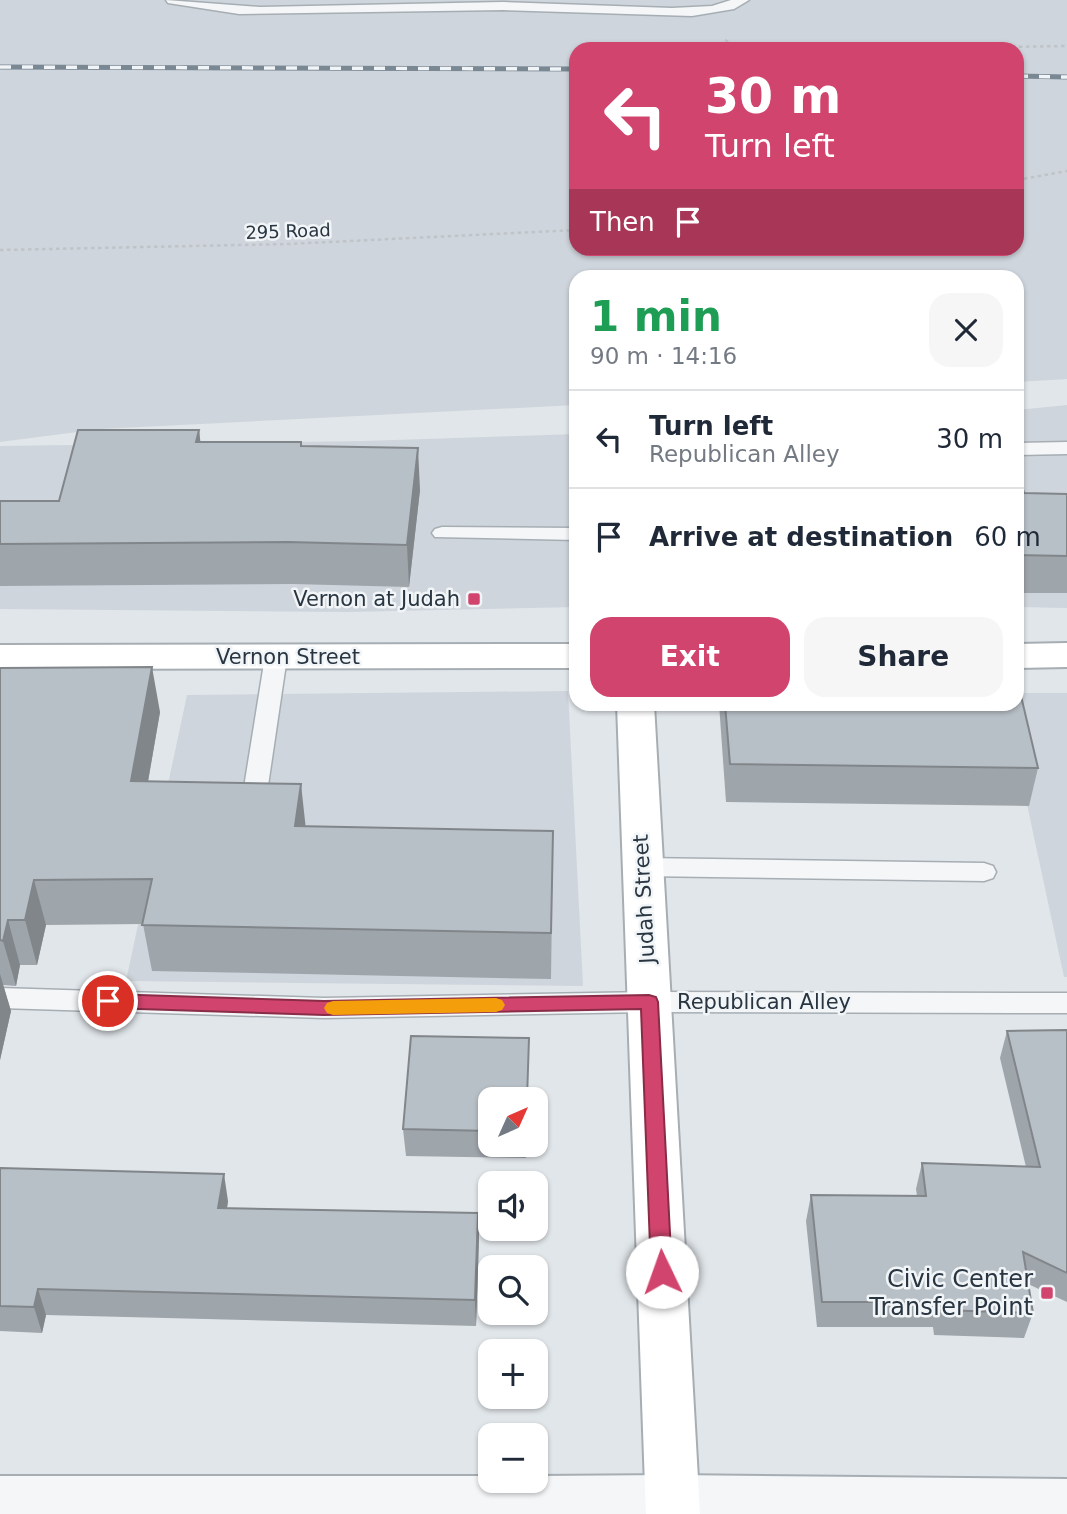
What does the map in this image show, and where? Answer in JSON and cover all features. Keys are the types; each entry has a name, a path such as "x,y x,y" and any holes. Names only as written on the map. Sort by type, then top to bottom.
{"street":[{"name":"Vernon Street","path":"0,657 569,656"},
{"path":"1024,656 1067,656"},
{"name":"Judah Street","path":"635,711 673,1507"},
{"path":"0,1502 673,1507 1067,1505"}],"lane":[{"path":"173,0 202,7 254,13 527,5 699,11 733,6 742,0"},
{"path":"1024,449 1067,448"},
{"path":"442,533 569,534"},
{"path":"253,806 276,657"},
{"path":"643,867 984,872"},
{"name":"Republican Alley","path":"0,998 324,1008 649,1002 1067,1003"}],"path":[{"path":"1024,47 1067,46"},
{"path":"1024,179 1067,171"},
{"name":"295 Road","path":"0,250 155,249 409,241 569,230"}],"shaded area":[{"path":"0,0 1067,0 1067,379 1024,382 1024,270 569,270 569,405 100,429 0,442"},
{"path":"1067,405 1067,608 1024,607 1024,409"},
{"path":"569,434 569,607 347,612 0,609 0,446 363,441"},
{"path":"568,691 583,986 126,981 187,695"},
{"path":"1024,693 1067,693 1067,977 1064,977 1007,711 1024,711"}],"building":[{"path":"78,430 199,430 196,442 301,442 301,446 418,448 407,545 288,542 0,544 0,501 59,501"},
{"path":"1024,493 1067,494 1067,556 1024,555"},
{"path":"152,667 131,781 301,784 295,826 553,831 551,933 142,925 152,879 34,880 25,920 8,920 3,941 0,940 0,668"},
{"path":"1024,709 1038,768 730,764 726,711 1024,711"},
{"path":"1067,1030 1067,1273 1023,1252 1033,1313 940,1310 940,1302 822,1302 811,1195 926,1196 922,1163 1040,1167 1007,1031"},
{"path":"411,1036 529,1038 527,1087 478,1087 478,1131 403,1129"},
{"path":"0,1168 224,1174 218,1208 478,1213 475,1300 38,1289 34,1307 0,1306"}],"railway":[{"path":"0,67 569,69"},
{"path":"1024,76 1067,77"}],"slow traffic":[{"path":"333,1008 496,1005"}],"place":[{"name":"Vernon at Judah","path":"474,599"},
{"name":"Civic Center Transfer Point","path":"1047,1293"}],"route":[{"path":"108,1001 324,1008 649,1002 662,1272"}]}
